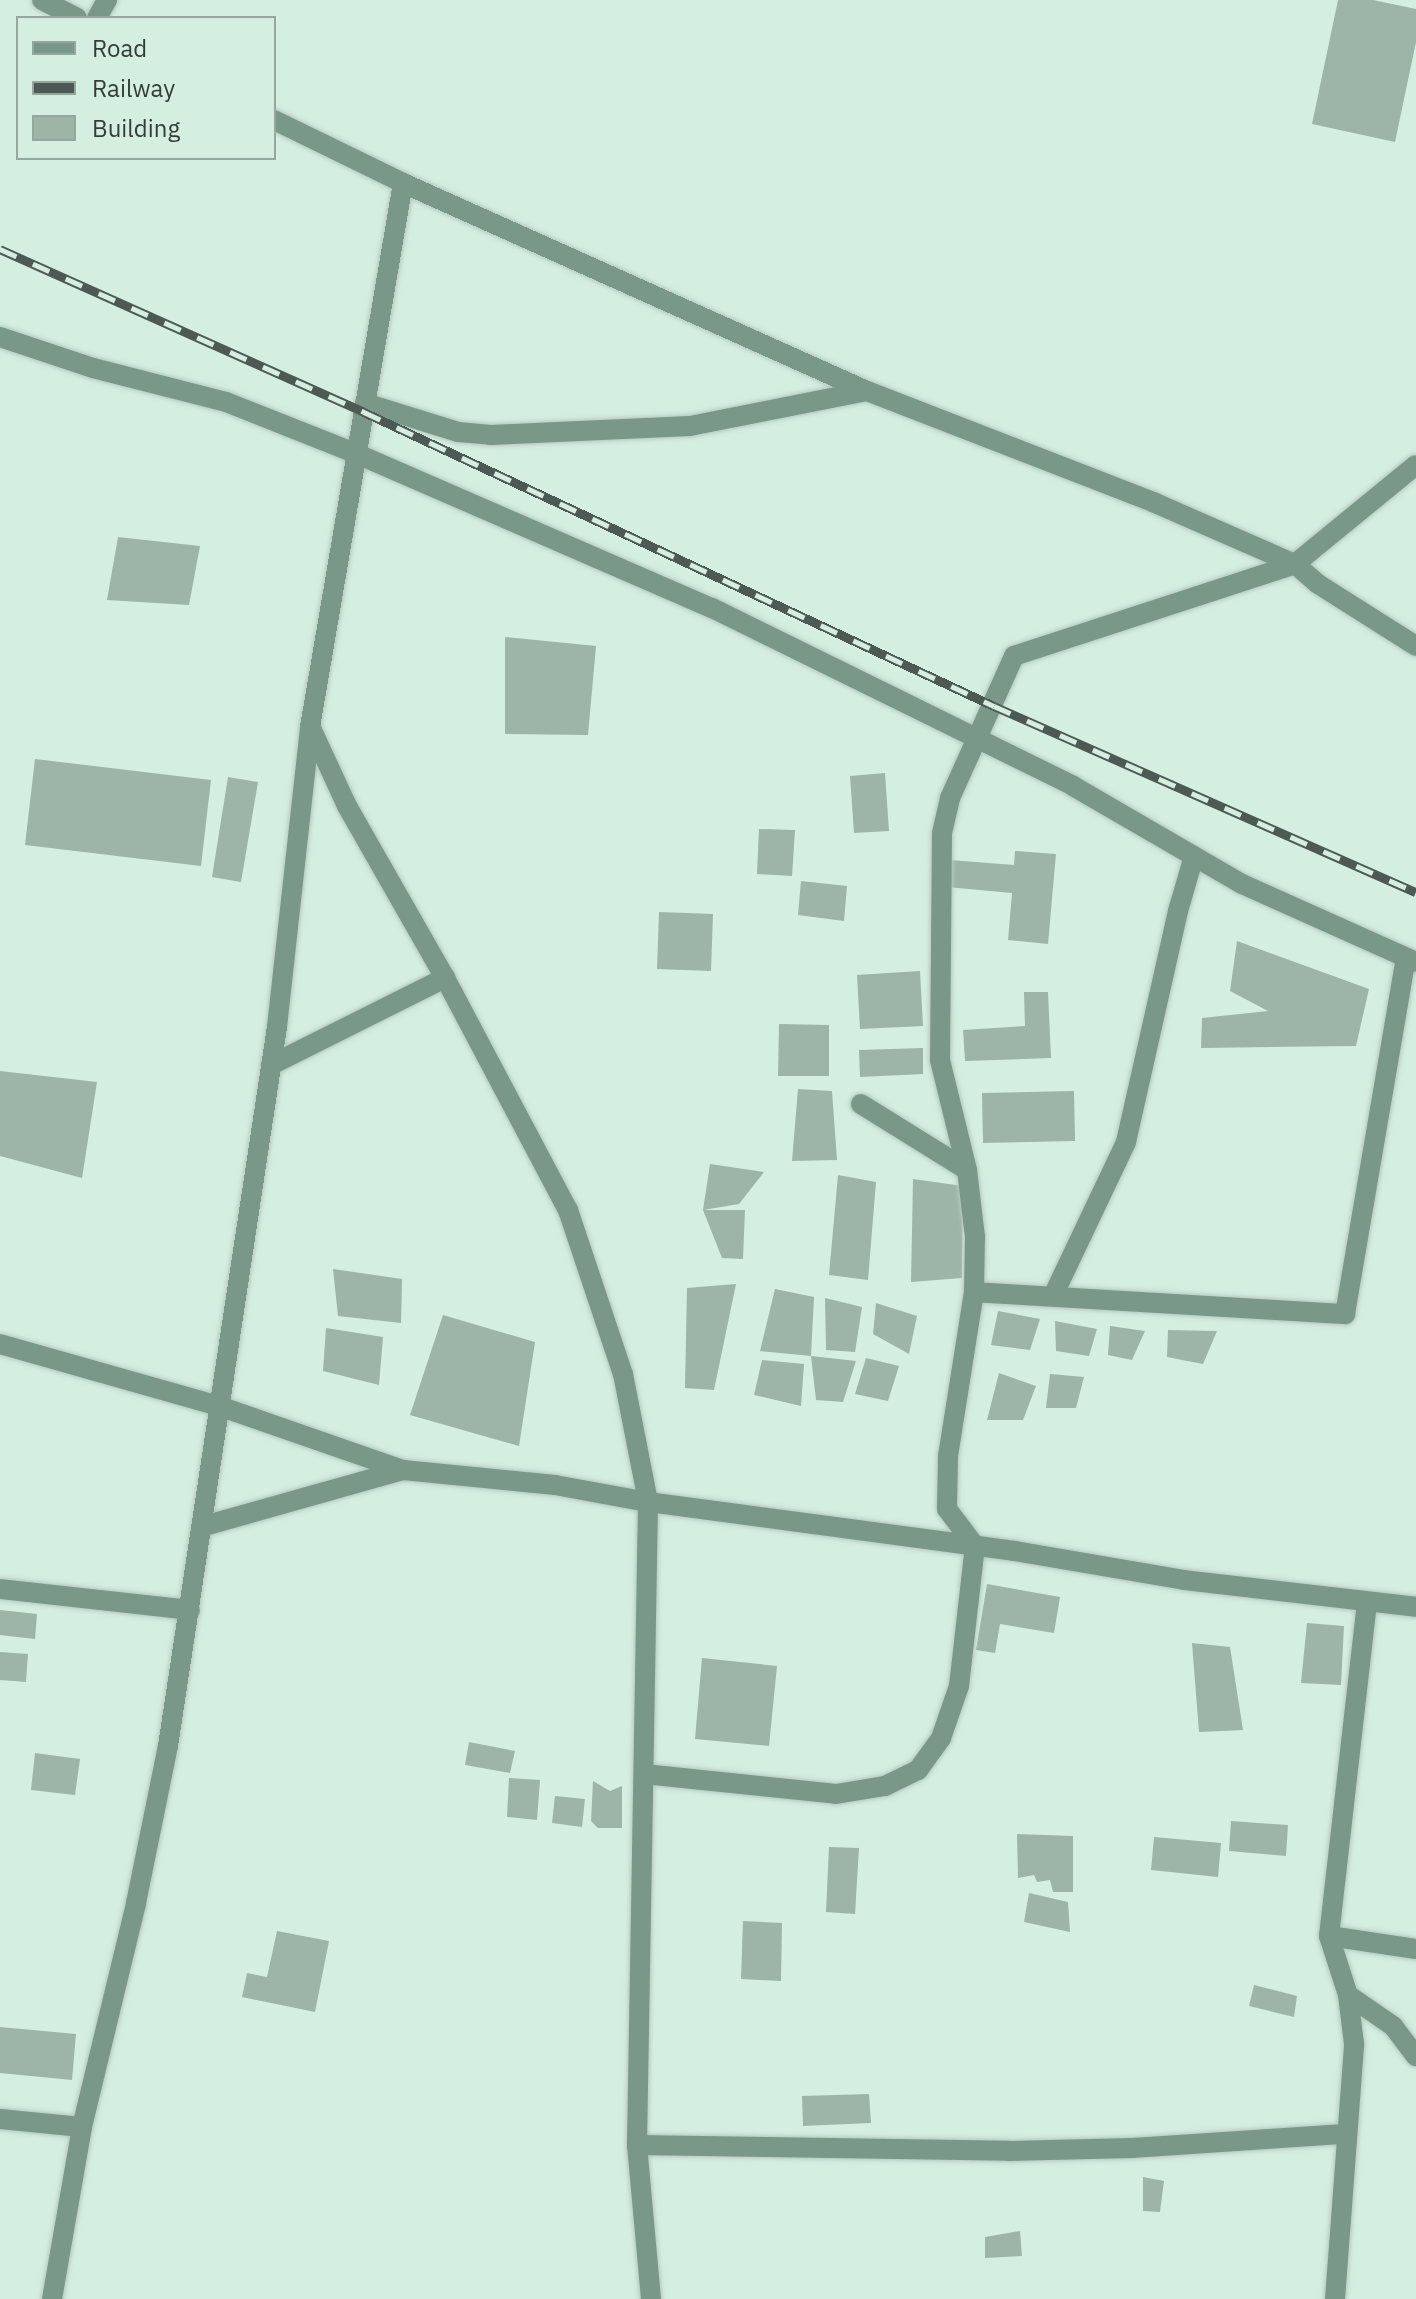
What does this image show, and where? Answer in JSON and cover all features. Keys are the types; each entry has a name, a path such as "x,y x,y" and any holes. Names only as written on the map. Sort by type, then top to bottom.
{"street":[{"path":"42,0 73,16"},
{"path":"276,121 403,183 867,391 1153,502 1295,564 1318,584 1416,646"},
{"path":"52,2299 82,2127 136,1903 204,1526 219,1406 271,1065 310,727 403,183"},
{"path":"0,337 93,368 226,402 355,453 712,608 1073,786 1242,884 1411,960 1345,1314 974,1292"},
{"path":"365,403 458,432 491,435 690,426 867,391"},
{"path":"644,1774 836,1794 885,1786 918,1770 941,1738 959,1686 975,1546 947,1509 948,1456 974,1292 975,1237 967,1170 940,1060 942,833 947,810 1014,656 1295,564 1416,465"},
{"path":"310,727 347,806 445,978 568,1210 623,1374 648,1502 637,2145 651,2299"},
{"path":"1053,1296 1126,1142 1194,856"},
{"path":"271,1065 445,978"},
{"path":"861,1104 967,1170"},
{"path":"0,1344 219,1406 403,1470 555,1485 648,1502 975,1546 1184,1580 1416,1607"},
{"path":"204,1526 403,1470"},
{"path":"0,1589 190,1610"},
{"path":"1335,2299 1354,2044 1348,1995 1329,1936 1367,1603"},
{"path":"1329,1936 1416,1949"},
{"path":"1348,1995 1393,2026 1416,2056"},
{"path":"0,2119 82,2127"},
{"path":"637,2145 1009,2151 1132,2148 1345,2134"}],"building":[{"path":"1338,0 1373,0 1416,9 1416,42 1395,142 1312,124"},
{"path":"118,537 200,546 189,605 107,600"},
{"path":"505,637 596,646 588,735 505,734"},
{"path":"35,759 211,780 201,866 25,845"},
{"path":"885,773 889,831 854,833 850,776"},
{"path":"228,777 258,782 241,882 212,877"},
{"path":"759,829 795,830 792,876 757,874"},
{"path":"1015,851 1056,854 1048,944 1008,940 1012,893 947,887 950,860 1014,865"},
{"path":"801,881 847,886 844,921 798,915"},
{"path":"659,912 713,914 711,971 657,969"},
{"path":"1237,941 1369,989 1356,1046 1201,1048 1202,1018 1268,1011 1230,991"},
{"path":"920,971 923,1026 860,1029 857,975"},
{"path":"1024,992 1048,992 1051,1058 965,1061 963,1030 1025,1026"},
{"path":"779,1024 829,1025 829,1076 778,1076"},
{"path":"923,1048 923,1074 860,1077 859,1050"},
{"path":"0,1071 97,1082 82,1178 0,1156"},
{"path":"798,1089 832,1091 837,1160 792,1161"},
{"path":"1074,1091 1075,1141 983,1143 982,1093"},
{"path":"710,1164 764,1172 739,1204 703,1210"},
{"path":"838,1175 876,1182 868,1280 829,1275"},
{"path":"913,1179 963,1186 962,1278 911,1282"},
{"path":"703,1210 745,1210 743,1259 722,1258"},
{"path":"333,1269 402,1279 401,1323 338,1316"},
{"path":"736,1284 714,1390 685,1388 687,1288"},
{"path":"775,1289 814,1297 811,1356 760,1351"},
{"path":"825,1298 862,1307 855,1352 826,1350"},
{"path":"876,1303 917,1316 909,1354 873,1334"},
{"path":"998,1311 1040,1319 1030,1350 991,1345"},
{"path":"443,1315 535,1342 519,1446 410,1415"},
{"path":"1055,1321 1097,1329 1089,1356 1056,1351"},
{"path":"1110,1326 1145,1331 1132,1360 1108,1355"},
{"path":"326,1328 383,1337 379,1385 323,1371"},
{"path":"1168,1330 1217,1331 1203,1364 1167,1357"},
{"path":"811,1356 856,1361 843,1402 816,1400"},
{"path":"866,1358 899,1366 888,1401 855,1394"},
{"path":"762,1360 804,1364 801,1406 754,1395"},
{"path":"999,1373 1036,1386 1023,1420 987,1420"},
{"path":"1050,1374 1084,1377 1076,1408 1046,1408"},
{"path":"987,1584 1060,1597 1054,1633 1000,1624 995,1653 976,1650"},
{"path":"0,1610 37,1614 35,1639 0,1635"},
{"path":"1307,1623 1344,1626 1341,1685 1301,1683"},
{"path":"1192,1643 1230,1647 1243,1730 1199,1732"},
{"path":"0,1652 28,1654 26,1682 0,1680"},
{"path":"702,1658 777,1666 769,1746 695,1739"},
{"path":"469,1742 515,1751 510,1773 465,1765"},
{"path":"35,1753 80,1759 75,1795 31,1790"},
{"path":"509,1778 540,1780 537,1820 507,1817"},
{"path":"593,1781 610,1791 622,1786 622,1828 598,1828 591,1821"},
{"path":"555,1796 585,1799 582,1827 552,1823"},
{"path":"1231,1821 1288,1825 1286,1856 1229,1851"},
{"path":"1017,1834 1073,1836 1073,1892 1053,1892 1050,1880 1037,1882 1034,1875 1018,1878"},
{"path":"1154,1837 1221,1843 1218,1877 1151,1870"},
{"path":"829,1847 859,1848 855,1914 826,1912"},
{"path":"1029,1893 1068,1902 1070,1932 1024,1922"},
{"path":"743,1921 782,1923 781,1981 741,1979"},
{"path":"277,1931 329,1941 315,2012 242,1997 247,1973 267,1977"},
{"path":"1254,1985 1297,1996 1294,2017 1249,2006"},
{"path":"0,2027 76,2034 72,2080 0,2073"},
{"path":"869,2094 871,2123 803,2126 802,2096"},
{"path":"1143,2177 1164,2181 1160,2212 1143,2211"},
{"path":"1020,2231 1022,2256 985,2258 985,2237"}],"railway":[{"path":"0,249 364,412 994,706 1416,892"}]}
